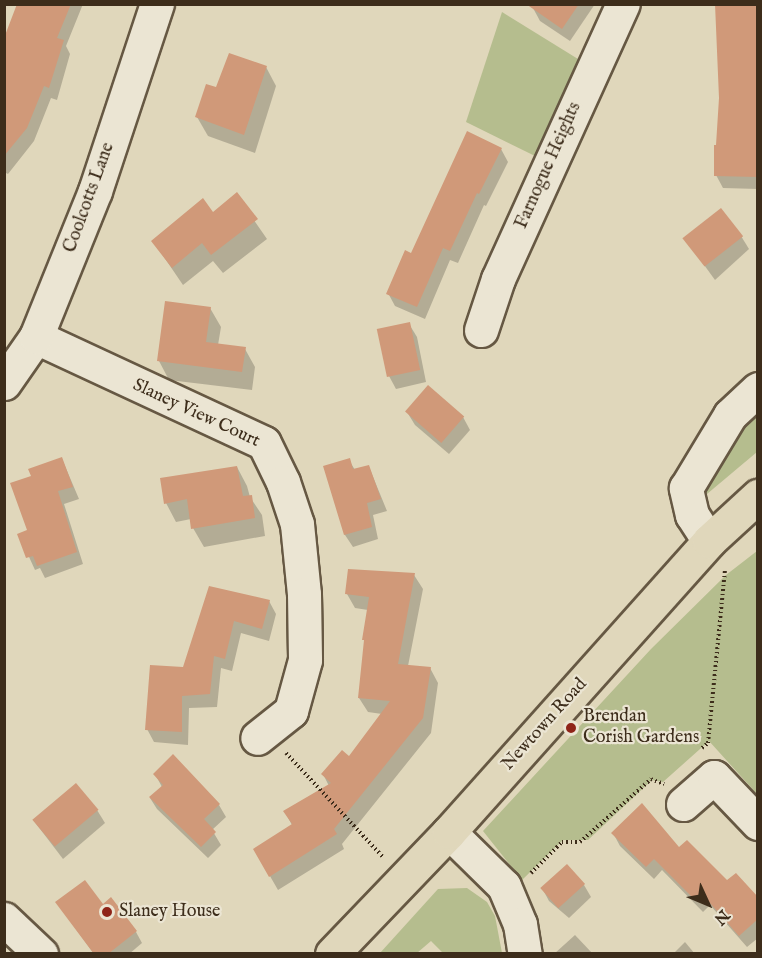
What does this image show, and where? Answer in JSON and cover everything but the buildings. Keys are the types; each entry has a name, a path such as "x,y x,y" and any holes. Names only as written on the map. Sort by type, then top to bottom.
{"main road":[{"name":"Newtown Road","path":"332,954 449,832 709,541 758,496"}],"street":[{"name":"Coolcotts Lane","path":"4,383 36,337 95,191 157,4"},
{"name":"Farnogue Heights","path":"481,330 498,279 622,4"},
{"name":"Slaney View Court","path":"36,337 264,443 283,482 297,524 304,594 305,660 291,711 257,738"},
{"path":"709,541 692,516 686,488 730,415 758,389"},
{"path":"678,790 714,777 758,823"},
{"path":"449,832 504,886 520,924 525,954"},
{"path":"4,919 41,954"}],"path":[{"path":"699,751 708,743 725,568 709,541"},
{"path":"257,738 288,753 403,880"},
{"path":"504,886 522,882 562,843 580,842 651,780 678,790"}],"green space":[{"path":"502,12 578,59 535,156 466,122"},
{"path":"757,405 757,452 707,494 702,488 710,467"},
{"path":"757,551 757,794 709,741 663,782 652,780 588,840 563,840 522,880 483,831 651,649 726,575"},
{"path":"467,888 487,902 495,916 502,953 443,953 431,941 417,953 380,953 438,889"}],"place":[{"name":"Brendan Corish Gardens","path":"571,728"},
{"name":"Slaney House","path":"107,912"}]}
